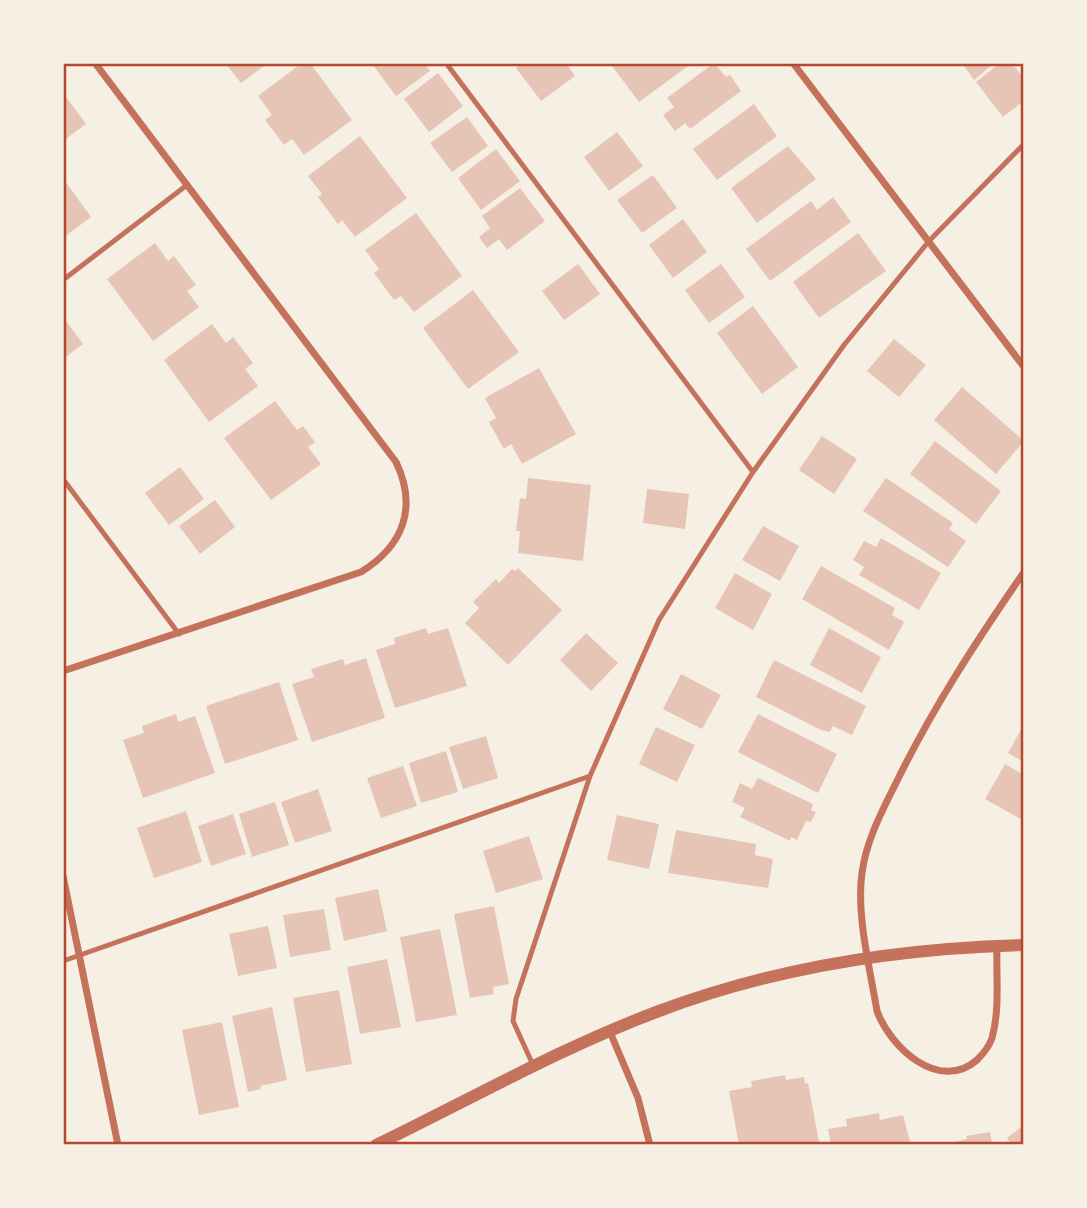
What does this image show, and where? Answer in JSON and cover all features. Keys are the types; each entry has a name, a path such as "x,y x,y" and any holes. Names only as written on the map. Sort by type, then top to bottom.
{"street":[{"path":"63,671 361,572 381,560 393,546 407,504 404,478 396,462 95,63"},
{"path":"793,63 1024,367"},
{"path":"997,946 996,1017 992,1040 983,1054 956,1072 942,1072 920,1063 882,1025 877,1011 861,898 861,873 871,838 926,725 975,644 1024,572"},
{"path":"63,876 118,1145"},
{"path":"376,1145 610,1032 658,1011 735,986 799,969 869,957 1024,945"},
{"path":"610,1032 638,1098 650,1145"}],"lane":[{"path":"446,63 753,472"},
{"path":"535,1068 513,1021 516,999 590,776 659,620 753,472 844,345 929,241 1024,144"},
{"path":"63,280 187,185"},
{"path":"63,479 179,634"},
{"path":"63,961 590,776"}],"building":[{"path":"225,63 268,63 241,83"},
{"path":"302,63 310,63 352,120 304,155 292,139 284,145 265,120 272,115 258,96"},
{"path":"424,63 430,71 396,96 373,65"},
{"path":"523,63 566,63 575,76 541,101 516,68"},
{"path":"615,63 692,63 639,102 612,66"},
{"path":"714,63 726,77 730,75 741,91 690,129 685,123 675,131 663,115 674,107 667,98"},
{"path":"962,63 991,63 992,65 974,80"},
{"path":"1000,63 1012,63 1024,79 1024,101 1003,117 976,82"},
{"path":"438,73 463,106 429,132 404,99"},
{"path":"63,93 86,124 63,141"},
{"path":"754,104 777,136 717,180 693,149"},
{"path":"467,117 488,146 452,172 430,143"},
{"path":"617,132 643,166 609,191 584,157"},
{"path":"360,136 407,198 355,237 342,220 338,224 318,197 322,194 308,176"},
{"path":"788,146 816,179 757,223 731,188"},
{"path":"496,149 520,181 481,210 458,178"},
{"path":"653,175 677,208 642,233 617,200"},
{"path":"65,181 91,217 63,238 63,183"},
{"path":"520,188 545,221 507,250 499,239 487,248 479,237 490,228 482,216"},
{"path":"833,197 851,222 770,281 746,249 811,201 817,210"},
{"path":"416,213 462,276 414,312 401,296 394,300 374,273 379,269 365,250"},
{"path":"683,219 707,252 673,278 649,245"},
{"path":"858,233 886,271 819,318 793,282"},
{"path":"155,243 168,261 174,256 196,285 187,291 199,307 153,341 107,279"},
{"path":"578,264 600,294 564,320 542,291"},
{"path":"721,264 745,297 709,323 685,290"},
{"path":"473,290 519,352 468,389 423,328"},
{"path":"753,306 798,367 762,394 717,333"},
{"path":"63,317 83,344 63,359"},
{"path":"212,324 226,343 233,337 253,363 245,369 258,386 209,422 164,360"},
{"path":"894,339 926,365 899,397 867,371"},
{"path":"539,368 576,434 522,464 511,444 504,449 489,422 496,418 485,398"},
{"path":"962,387 1024,441 996,474 934,420"},
{"path":"275,401 297,430 303,426 315,442 308,447 321,464 271,500 224,438"},
{"path":"822,436 857,459 834,494 799,470"},
{"path":"935,441 1001,491 976,524 910,474"},
{"path":"180,467 204,499 169,525 145,493"},
{"path":"528,478 591,485 583,561 518,553 520,531 516,531 520,498 526,499"},
{"path":"886,478 953,523 949,529 966,541 948,567 863,511"},
{"path":"647,489 689,494 685,529 643,523"},
{"path":"215,500 235,527 200,554 179,526"},
{"path":"763,526 799,546 780,581 742,560"},
{"path":"881,538 941,573 919,610 859,575 864,567 853,560 864,541 876,547"},
{"path":"821,566 895,608 892,615 904,622 889,650 802,599"},
{"path":"518,568 562,610 508,665 465,623 479,608 473,602 496,579 499,583 512,569 515,571"},
{"path":"735,573 772,594 753,630 715,608"},
{"path":"426,628 428,634 448,628 467,686 395,708 376,650 395,644 394,638"},
{"path":"829,628 881,657 862,693 810,665"},
{"path":"586,633 618,663 591,691 560,660"},
{"path":"366,658 385,718 312,742 292,684 314,677 311,669 343,659 345,665"},
{"path":"774,660 866,706 852,735 833,726 830,732 821,730 756,697"},
{"path":"681,674 721,695 702,729 663,709"},
{"path":"279,682 298,740 225,764 206,706"},
{"path":"176,714 178,722 195,716 215,773 143,798 123,740 144,733 142,726"},
{"path":"758,714 837,754 818,793 738,752"},
{"path":"1024,724 1024,762 1008,753"},
{"path":"656,727 695,745 677,782 639,764"},
{"path":"486,736 498,778 463,789 449,747"},
{"path":"446,751 458,792 421,803 409,763"},
{"path":"1005,764 1024,775 1024,821 985,799"},
{"path":"403,766 417,806 381,818 367,778"},
{"path":"758,778 813,804 811,810 816,812 811,822 806,821 797,840 791,837 790,841 740,817 745,808 732,802 740,783 752,789"},
{"path":"318,789 332,831 295,843 281,802"},
{"path":"275,802 289,845 252,857 239,814"},
{"path":"186,811 202,862 154,878 137,828"},
{"path":"233,814 246,854 211,866 198,826"},
{"path":"617,815 659,824 649,869 607,860"},
{"path":"676,830 756,844 755,855 773,859 768,888 668,873"},
{"path":"529,836 543,879 496,893 483,851"},
{"path":"378,889 387,931 344,941 335,898"},
{"path":"494,906 509,984 493,987 494,994 470,998 454,914"},
{"path":"324,909 331,950 290,957 283,915"},
{"path":"268,926 277,968 238,976 229,934"},
{"path":"440,929 457,1015 416,1022 400,937"},
{"path":"387,959 401,1027 360,1034 347,967"},
{"path":"339,990 352,1064 306,1072 293,998"},
{"path":"272,1007 287,1080 260,1086 261,1089 248,1092 232,1016"},
{"path":"222,1022 239,1107 199,1115 182,1030"},
{"path":"785,1075 786,1080 804,1077 805,1084 808,1083 819,1142 802,1145 739,1145 729,1091 752,1087 751,1081"},
{"path":"879,1113 880,1120 903,1115 911,1145 831,1145 828,1129 847,1126 846,1119"},
{"path":"1024,1125 1024,1145 1012,1145 1007,1138"},
{"path":"990,1132 992,1145 943,1145 967,1139 966,1136"}]}
